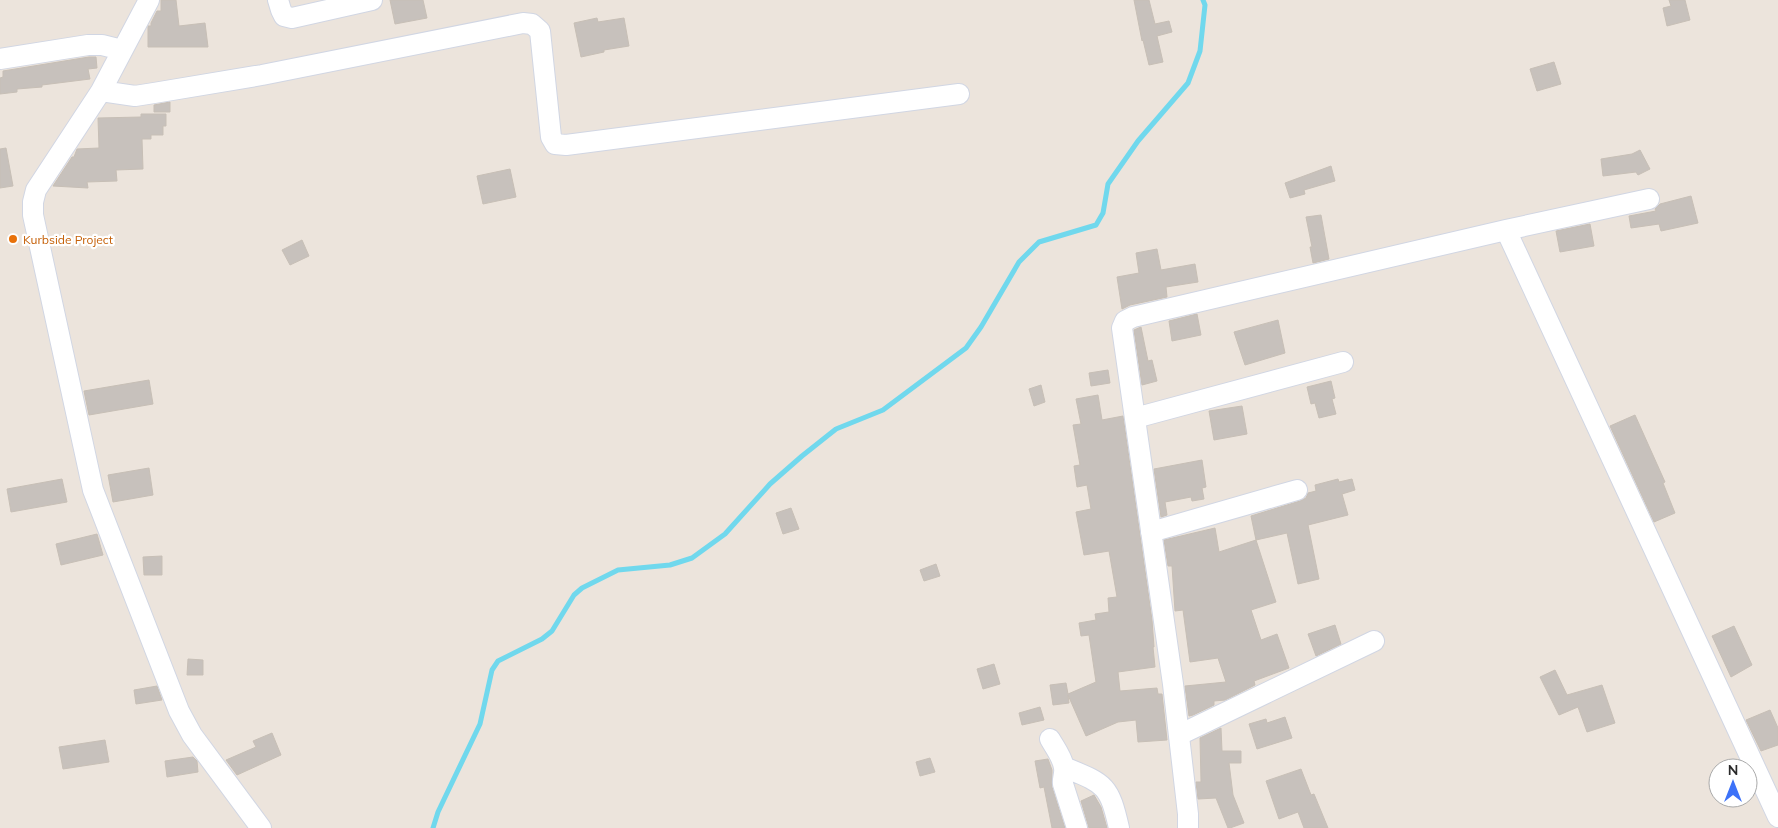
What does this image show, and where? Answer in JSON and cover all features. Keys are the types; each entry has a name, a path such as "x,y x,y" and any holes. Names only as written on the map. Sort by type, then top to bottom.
{"street":[{"path":"149,0 101,91 36,190 33,202 33,215 88,471 97,500 179,711 192,734 261,828"},
{"path":"278,0 280,10 284,16 292,18 372,0"},
{"path":"101,91 135,96 154,93 262,75 523,23 532,24 540,31 551,137 556,144 960,94"},
{"path":"0,59 88,45 102,45 122,50"},
{"path":"1188,828 1179,734 1122,328 1125,321 1143,315 1506,230 1649,199"},
{"path":"1506,230 1778,817"},
{"path":"1135,418 1343,362"},
{"path":"1152,532 1297,490"},
{"path":"1179,734 1374,641"},
{"path":"1050,739 1064,767 1063,784 1077,828"},
{"path":"1064,767 1093,779 1105,788 1113,801 1119,828"}],"building":[{"path":"161,0 176,0 179,26 205,23 208,47 148,47 148,26 151,26 157,11 161,11"},
{"path":"390,0 423,0 427,18 395,24"},
{"path":"1134,0 1149,0 1155,24 1169,21 1172,32 1157,36 1163,62 1149,65"},
{"path":"1669,0 1685,0 1690,20 1667,26 1663,8 1671,6"},
{"path":"597,18 598,22 624,18 629,46 604,50 604,52 581,57 574,23"},
{"path":"96,57 97,68 88,69 90,79 17,89 17,92 0,94 0,78 3,77 3,71"},
{"path":"1554,62 1561,84 1537,91 1530,69"},
{"path":"170,102 170,112 154,112 154,105"},
{"path":"141,114 166,114 166,126 163,126 163,135 151,135 151,139 142,139 143,169 116,170 117,181 87,182 88,188 53,186 72,157 74,157 77,149 99,148 98,118 141,117"},
{"path":"6,148 13,186 0,188 0,149"},
{"path":"1640,150 1650,169 1638,175 1636,172 1603,176 1601,159 1632,154"},
{"path":"1331,166 1335,181 1304,190 1305,194 1290,198 1285,183"},
{"path":"510,169 516,197 483,204 477,176"},
{"path":"1691,196 1698,223 1661,231 1659,224 1631,228 1629,216 1656,211 1655,209 1660,204"},
{"path":"1321,215 1329,259 1313,263 1306,217"},
{"path":"1590,224 1594,246 1560,252 1556,231"},
{"path":"302,240 309,256 290,265 282,250"},
{"path":"1157,249 1161,270 1195,264 1198,282 1166,287 1167,297 1130,305 1122,309 1117,277 1139,273 1136,253"},
{"path":"1197,314 1201,335 1172,341 1169,321"},
{"path":"1278,320 1285,353 1245,365 1234,332"},
{"path":"1141,327 1148,361 1152,360 1157,381 1142,385 1134,330"},
{"path":"1108,370 1110,383 1091,386 1089,373"},
{"path":"149,380 153,404 89,415 84,391"},
{"path":"1331,381 1335,398 1332,399 1336,414 1319,418 1315,403 1311,404 1307,387"},
{"path":"1041,385 1045,402 1034,406 1029,389"},
{"path":"1098,395 1102,420 1123,416 1152,620 1155,667 1118,672 1120,691 1157,688 1158,694 1162,694 1167,740 1138,742 1136,720 1118,722 1086,736 1068,695 1069,703 1053,705 1050,685 1066,683 1068,694 1096,682 1089,635 1081,636 1079,623 1096,620 1095,614 1109,612 1108,598 1117,597 1109,551 1084,555 1076,512 1091,509 1087,485 1077,487 1074,466 1080,465 1073,425 1081,424 1076,399"},
{"path":"1242,406 1247,434 1214,440 1209,411"},
{"path":"1635,415 1665,482 1663,483 1675,513 1654,522 1610,426"},
{"path":"1202,460 1206,487 1202,488 1204,499 1192,501 1191,497 1165,502 1167,515 1161,517 1154,469"},
{"path":"149,468 153,495 113,502 108,475"},
{"path":"62,479 67,502 11,512 7,489"},
{"path":"1338,479 1339,482 1352,479 1355,490 1342,494 1348,515 1308,525 1319,579 1298,584 1287,533 1256,540 1251,516 1300,501 1306,498 1308,493 1316,491 1315,485"},
{"path":"791,508 799,529 783,534 776,513"},
{"path":"1215,528 1219,552 1256,540 1276,602 1251,610 1261,640 1277,634 1289,668 1254,681 1255,685 1225,700 1214,701 1214,705 1189,716 1185,686 1226,682 1218,658 1190,662 1183,610 1175,611 1172,566 1168,566 1164,540"},
{"path":"97,534 103,555 61,565 56,544"},
{"path":"162,556 162,575 144,575 143,557"},
{"path":"936,564 940,576 924,581 920,570"},
{"path":"1335,625 1341,644 1316,656 1308,634"},
{"path":"1734,626 1752,665 1731,677 1712,636"},
{"path":"188,659 203,660 203,675 187,675"},
{"path":"994,664 1000,684 983,689 977,669"},
{"path":"1555,670 1567,695 1602,685 1615,723 1587,732 1578,707 1559,715 1540,677"},
{"path":"157,686 162,700 136,704 134,690"},
{"path":"1040,707 1044,720 1022,725 1019,713"},
{"path":"1770,710 1778,728 1778,745 1761,751 1746,720"},
{"path":"1285,717 1292,738 1257,749 1249,724 1266,719 1267,723"},
{"path":"1221,728 1222,751 1241,751 1241,763 1229,763 1233,795 1244,823 1230,828 1228,828 1216,798 1198,799 1196,782 1201,782 1200,738"},
{"path":"272,733 281,755 237,775 226,760 256,747 253,741"},
{"path":"105,740 109,762 63,769 59,747"},
{"path":"193,757 197,761 198,772 167,777 165,761"},
{"path":"930,758 935,772 920,776 916,762"},
{"path":"1048,759 1052,770 1052,787 1065,828 1052,828 1044,787 1040,788 1035,761"},
{"path":"1301,769 1311,795 1314,794 1328,828 1304,828 1298,812 1279,819 1266,781"},
{"path":"1094,795 1101,807 1107,828 1089,828 1081,801"}],"waterway":[{"path":"433,828 438,812 480,724 492,670 498,661 542,639 552,631 574,595 582,588 618,570 670,565 692,558 725,534 770,484 836,429 883,410 966,348 981,327 1019,262 1039,242 1096,225 1103,213 1108,184 1138,141 1188,83 1200,51 1205,5 1203,0"}],"place":[{"name":"Kurbside Project","path":"13,239"}]}
